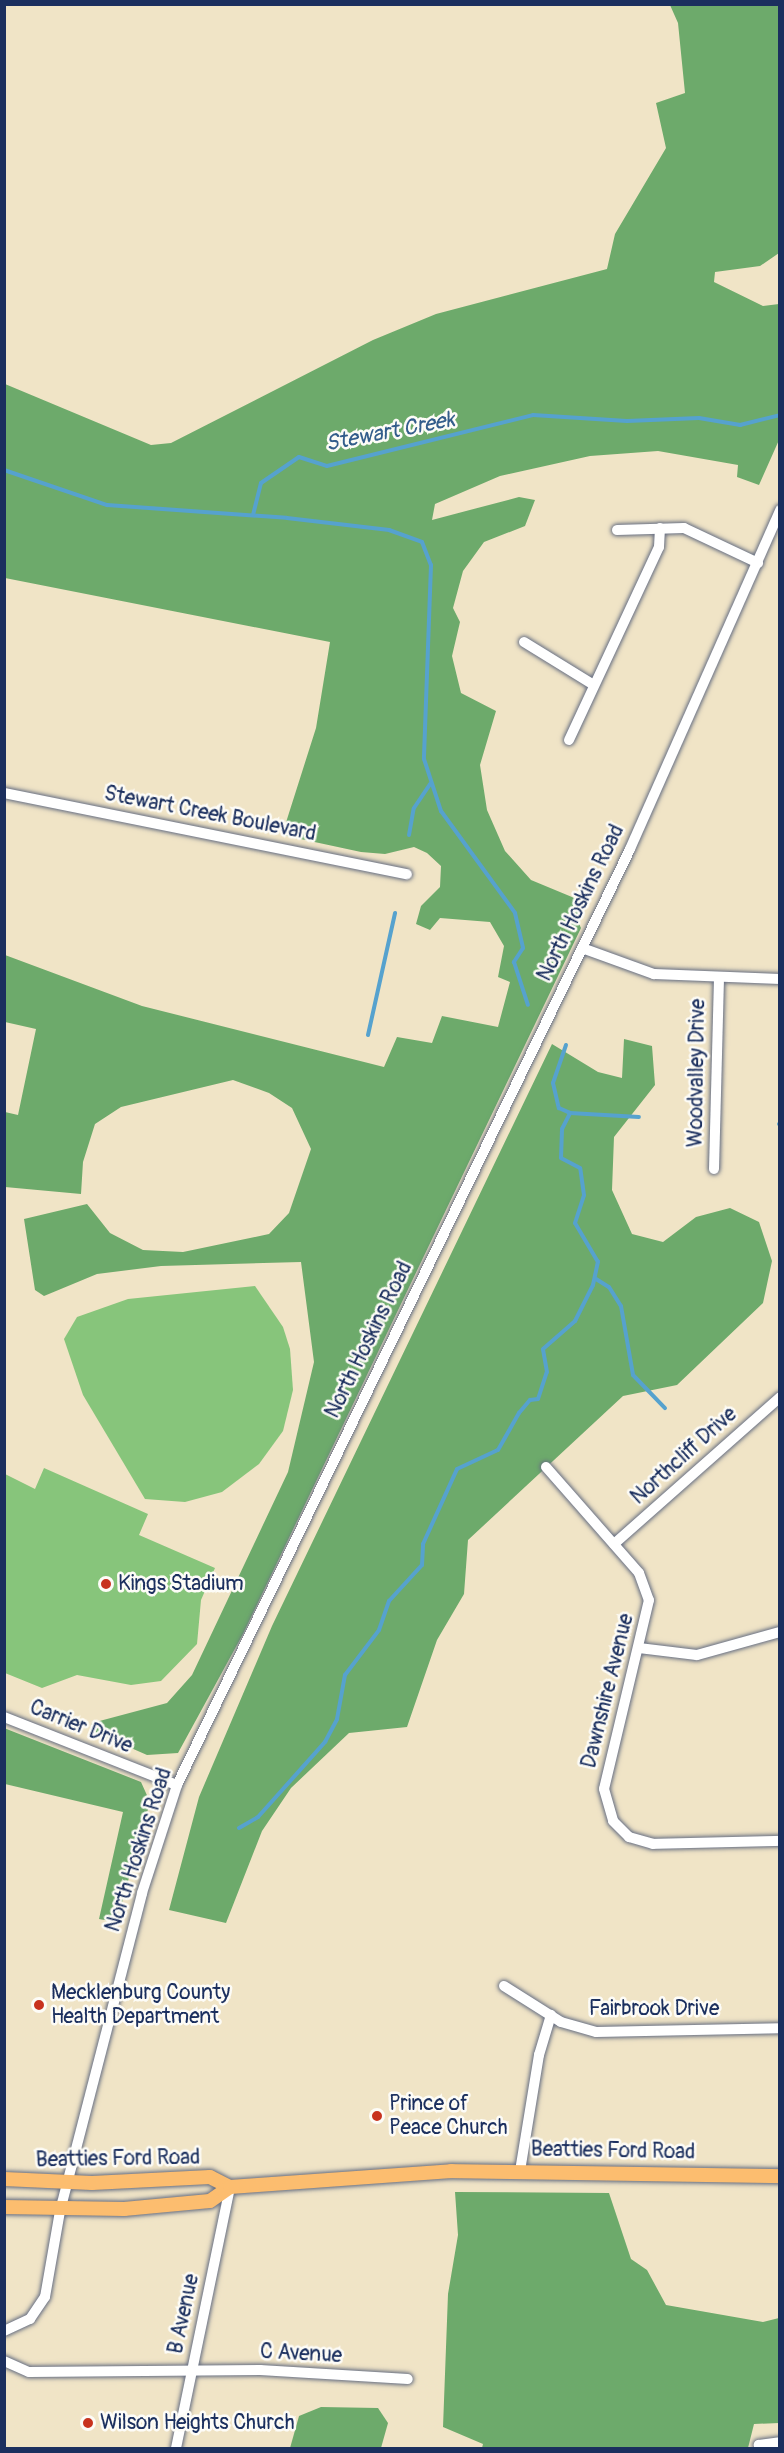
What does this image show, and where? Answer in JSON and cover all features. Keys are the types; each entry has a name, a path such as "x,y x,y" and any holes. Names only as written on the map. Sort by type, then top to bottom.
{"main road":[{"name":"Beatties Ford Road","path":"4,2179 68,2183 210,2177 230,2187 520,2171 780,2175"},
{"name":"Beatties Ford Road","path":"4,2206 60,2211 210,2201 230,2187"}],"street":[{"name":"North Hoskins Road","path":"4,2331 24,2324 41,2305 60,2211 142,1893 177,1785 582,948 780,510"},
{"path":"569,740 659,548 660,528"},
{"path":"617,530 684,528 758,563"},
{"path":"524,642 594,685"},
{"name":"Stewart Creek Boulevard","path":"4,793 407,874"},
{"path":"582,948 654,974 780,980"},
{"name":"Woodvalley Drive","path":"714,1169 719,978"},
{"name":"Northcliff Drive","path":"614,1544 780,1397"},
{"name":"Dawnshire Avenue","path":"546,1467 614,1544 646,1586 648,1615 604,1789 613,1821 629,1837 653,1844 780,1841"},
{"path":"639,1648 697,1655 780,1632"},
{"name":"Carrier Drive","path":"4,1717 177,1785"},
{"name":"Fairbrook Drive","path":"504,1986 551,2015 596,2032 780,2028"},
{"path":"520,2171 538,2055 551,2015"},
{"name":"B Avenue","path":"176,2448 230,2187"},
{"name":"C Avenue","path":"4,2361 29,2372 192,2373 260,2370 408,2379"},
{"path":"766,2448 759,2445 780,2442"}],"green space":[{"path":"670,5 779,5 779,253 760,266 715,272 714,282 763,306 779,304 779,440 759,485 737,477 738,465 658,451 590,456 500,476 435,504 432,520 519,497 535,500 525,526 484,542 463,571 453,608 460,622 452,656 461,693 496,711 480,765 487,810 505,851 531,880 584,902 576,917 581,928 243,1634 178,1753 147,1755 90,1730 92,1723 167,1703 192,1675 288,1472 314,1362 301,1262 161,1266 97,1274 44,1296 35,1290 24,1219 87,1204 110,1233 143,1250 183,1252 269,1234 289,1213 311,1149 292,1108 269,1093 233,1080 121,1107 95,1124 83,1162 81,1194 5,1187 5,1112 18,1115 36,1029 5,1022 5,955 142,1006 384,1067 397,1037 432,1043 442,1016 498,1027 510,982 498,977 504,946 490,922 440,918 430,930 416,924 421,906 440,887 441,866 427,853 414,847 385,854 361,852 282,835 316,728 330,642 5,578 5,384 151,445 171,443 373,340 436,314 607,269 615,234 666,148 656,103 685,93 678,23"},
{"path":"624,1039 652,1046 655,1085 614,1137 612,1190 632,1234 663,1242 696,1217 730,1208 759,1222 772,1261 763,1303 677,1385 623,1396 468,1540 464,1594 437,1640 407,1727 349,1733 291,1788 262,1831 226,1923 169,1910 199,1797 272,1626 552,1044 598,1072 622,1078"},
{"path":"255,1286 283,1327 290,1349 293,1390 283,1431 259,1464 222,1492 185,1502 145,1499 83,1395 64,1339 77,1317 128,1299"},
{"name":"Kings Stadium","path":"44,1468 148,1514 139,1535 215,1568 201,1600 197,1644 161,1681 131,1685 77,1675 42,1688 5,1673 5,1474 35,1489"},
{"path":"4,1728 141,1782 150,1802 120,1910 110,1921 99,1919 123,1812 5,1784"},
{"path":"455,2192 609,2193 631,2259 647,2270 666,2305 763,2322 779,2318 779,2423 754,2424 748,2448 482,2448 483,2444 443,2427 448,2294 458,2235"},
{"path":"321,2407 378,2408 388,2423 381,2448 290,2448 299,2416"}],"waterway":[{"name":"Stewart Creek","path":"253,515 261,483 299,457 327,466 533,415 627,421 699,418 740,425 780,415"},
{"path":"4,470 107,505 287,518 389,530 422,542 431,565 424,759 441,811 515,913 523,948 514,962 528,1005"},
{"path":"409,835 414,808 430,784"},
{"path":"368,1035 395,913"},
{"path":"566,1045 553,1083 559,1108 570,1113 639,1117"},
{"path":"239,1828 258,1817 325,1742 337,1719 345,1675 379,1630 389,1601 422,1565 423,1544 457,1469 498,1450 519,1413 530,1400 538,1399 547,1372 543,1349 575,1321 593,1285 598,1262 575,1223 584,1195 580,1168 561,1158 562,1129 570,1113"},
{"path":"596,1279 609,1287 621,1306 633,1375 665,1408"}],"place":[{"name":"Kings Stadium","path":"106,1584"},
{"name":"Mecklenburg County Health Department","path":"39,2005"},
{"name":"Prince of Peace Church","path":"377,2116"},
{"name":"Wilson Heights Church","path":"88,2423"}]}
